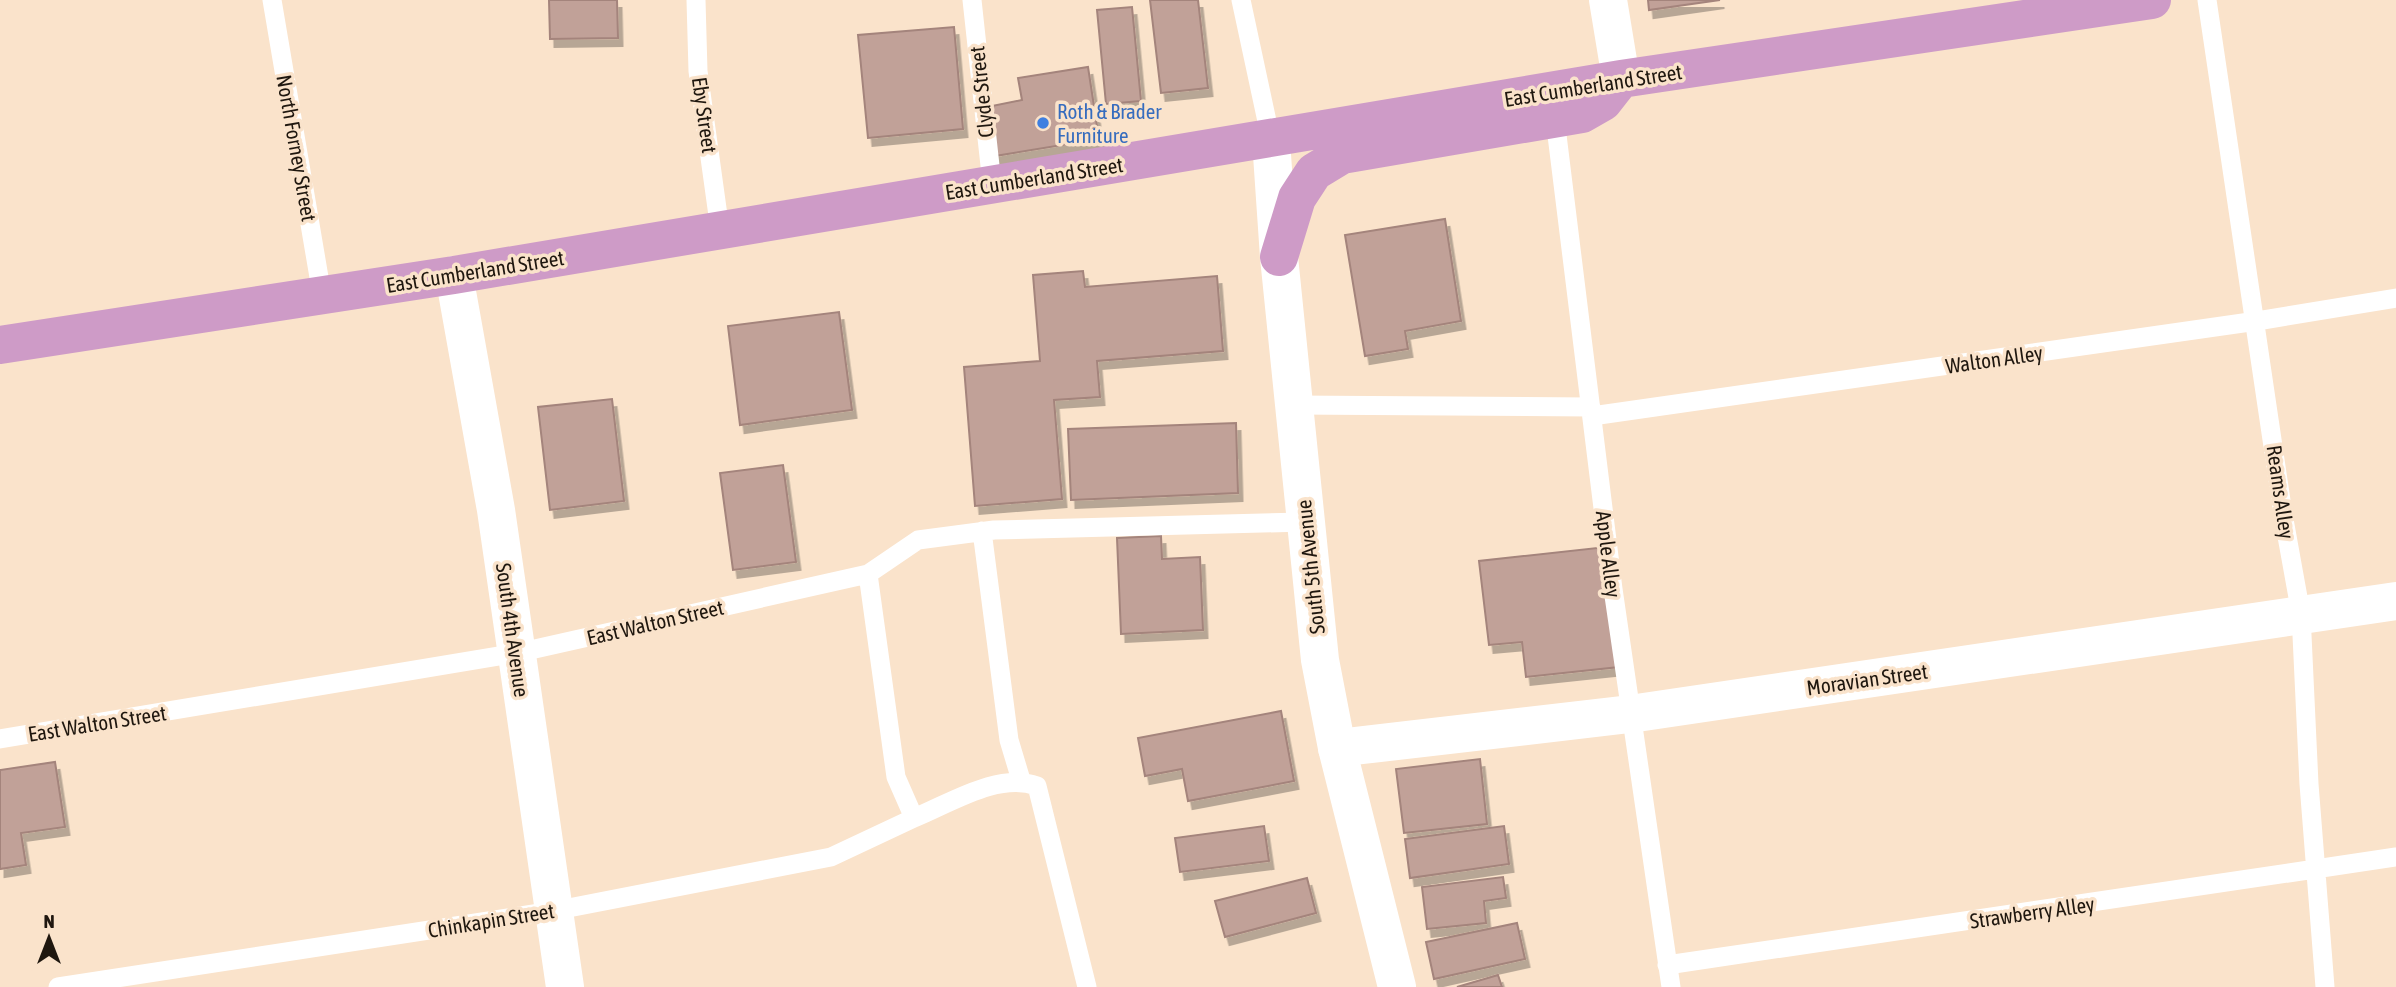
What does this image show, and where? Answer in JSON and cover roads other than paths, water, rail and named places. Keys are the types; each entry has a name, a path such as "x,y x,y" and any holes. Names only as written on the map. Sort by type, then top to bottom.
{"highway":[{"name":"East Cumberland Street","path":"0,345 454,275 1271,140 1621,79 2152,0"},
{"path":"1279,257 1297,198 1314,172 1342,155 1582,114 1603,102 1621,79"}],"street":[{"path":"1608,0 1621,79"},
{"name":"South 5th Avenue","path":"1271,140 1279,257 1320,660 1336,748 1397,987"},
{"name":"South 4th Avenue","path":"454,275 496,510 565,987"},
{"name":"Moravian Street","path":"1336,748 1630,714 2396,601"}],"lane":[{"name":"North Forney Street","path":"272,0 322,295"},
{"name":"Eby Street","path":"696,0 698,71 720,230"},
{"name":"Clyde Street","path":"972,0 992,184"},
{"path":"1241,0 1271,140"},
{"name":"Reams Alley","path":"2207,0 2257,321 2283,514 2301,614 2315,871 2325,987"},
{"name":"Apple Alley","path":"1555,119 1630,714 1671,987"},
{"name":"Walton Alley","path":"1293,405 1592,411 2257,321 2396,298"},
{"name":"East Walton Street","path":"0,739 517,653 868,574 918,540 982,531 1304,522"},
{"path":"982,531 1009,740 1021,780 1037,786 1087,987"},
{"path":"868,574 896,777 914,818"},
{"name":"Chinkapin Street","path":"58,987 553,911 831,857 914,818 1002,782 1021,780"},
{"name":"Strawberry Alley","path":"1667,965 2396,857"}],"place":[{"name":"Roth & Brader Furniture","path":"1043,123"}]}
